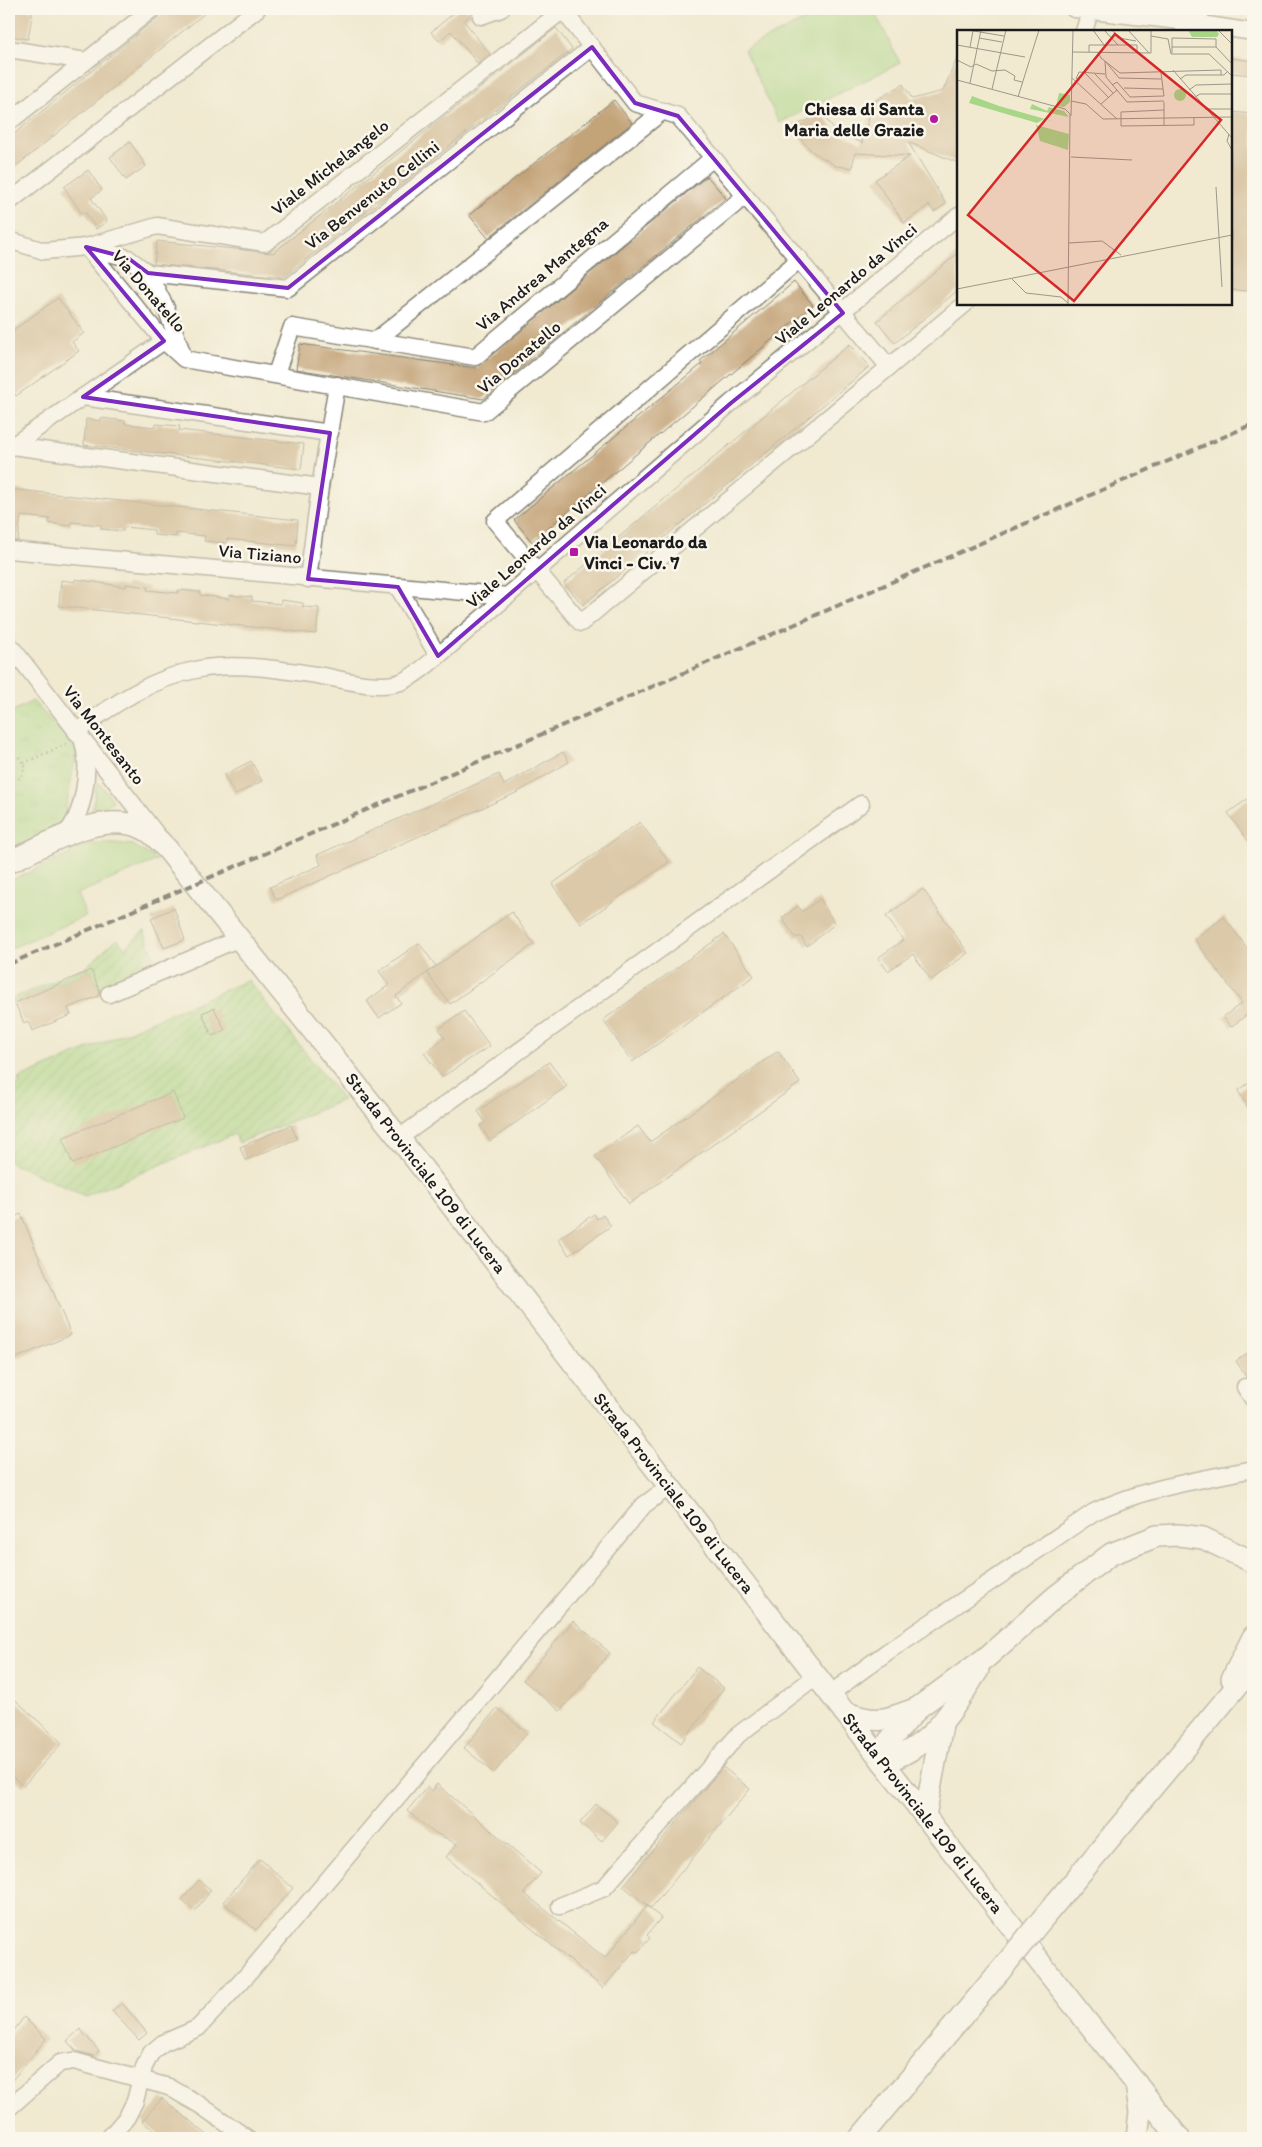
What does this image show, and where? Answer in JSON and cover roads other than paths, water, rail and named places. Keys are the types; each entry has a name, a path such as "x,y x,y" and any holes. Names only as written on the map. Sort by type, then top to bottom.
{"main road":[{"name":"Strada Provinciale 109 di Lucera","path":"9,862 95,825 122,822 144,829 167,849 399,1138 925,1816 1179,2138"},
{"path":"883,1762 889,1741 920,1707 987,1657 1072,1584 1111,1554 1157,1536 1179,1535 1203,1538 1247,1560 1253,1580"},
{"path":"1194,1738 1229,1684 1253,1637"},
{"path":"883,1762 914,1750 942,1725 987,1657"},
{"path":"860,2138 1253,1667"},
{"path":"844,1712 866,1720 887,1720 920,1707"},
{"path":"925,1816 942,1725"},
{"path":"1136,2083 1140,2112 1137,2138"}],"street":[{"path":"9,122 152,9"},
{"path":"9,202 257,9"},
{"path":"481,16 501,9"},
{"path":"562,9 635,102 678,116 889,367"},
{"name":"Viale Michelangelo","path":"9,240 44,251 86,247 157,226 265,243 562,9"},
{"path":"1182,26 1204,9"},
{"path":"1084,30 1086,10 1182,26 1229,30"},
{"path":"1232,30 1253,32"},
{"name":"Via Benvenuto Cellini","path":"148,273 288,288 592,47"},
{"path":"9,49 86,61"},
{"path":"375,341 662,111"},
{"name":"Via Andrea Mantegna","path":"276,374 292,327 474,357 713,158"},
{"name":"Via Donatello","path":"86,247 164,341 184,359 484,412 745,196"},
{"name":"Viale Leonardo da Vinci","path":"79,736 124,698 179,674 202,668 291,670 376,685 402,682 438,656 732,403 957,217"},
{"name":"Viale Michelangelo","path":"86,247 128,258 148,273"},
{"path":"800,259 495,521 580,623 964,305"},
{"name":"Via Donatello","path":"148,273 166,308 184,359"},
{"path":"10,447 164,341"},
{"path":"308,579 320,487 337,385"},
{"path":"83,397 330,434"},
{"path":"10,447 320,487"},
{"name":"Via Tiziano","path":"9,550 508,596"},
{"path":"398,587 438,656"},
{"name":"Via Montesanto","path":"9,644 167,849"},
{"path":"58,840 73,826 81,809 86,761 79,736"},
{"path":"399,1138 861,804"},
{"path":"109,994 240,938"},
{"path":"830,1694 887,1652 1094,1512 1151,1489 1253,1469"},
{"path":"109,2138 127,2117 135,2101 151,2053 163,2043 198,2028 248,1974 637,1513 670,1486"},
{"path":"560,1906 604,1888 738,1735 816,1676"},
{"path":"9,2108 60,2063 74,2061 169,2087 200,2105 247,2138"}],"railway":[{"path":"9,964 663,682 1253,424"}],"place":[{"name":"Chiesa di Santa Maria delle Grazie","path":"934,119"},
{"name":"Via Leonardo da Vinci - Civ. 7","path":"574,552"}]}
